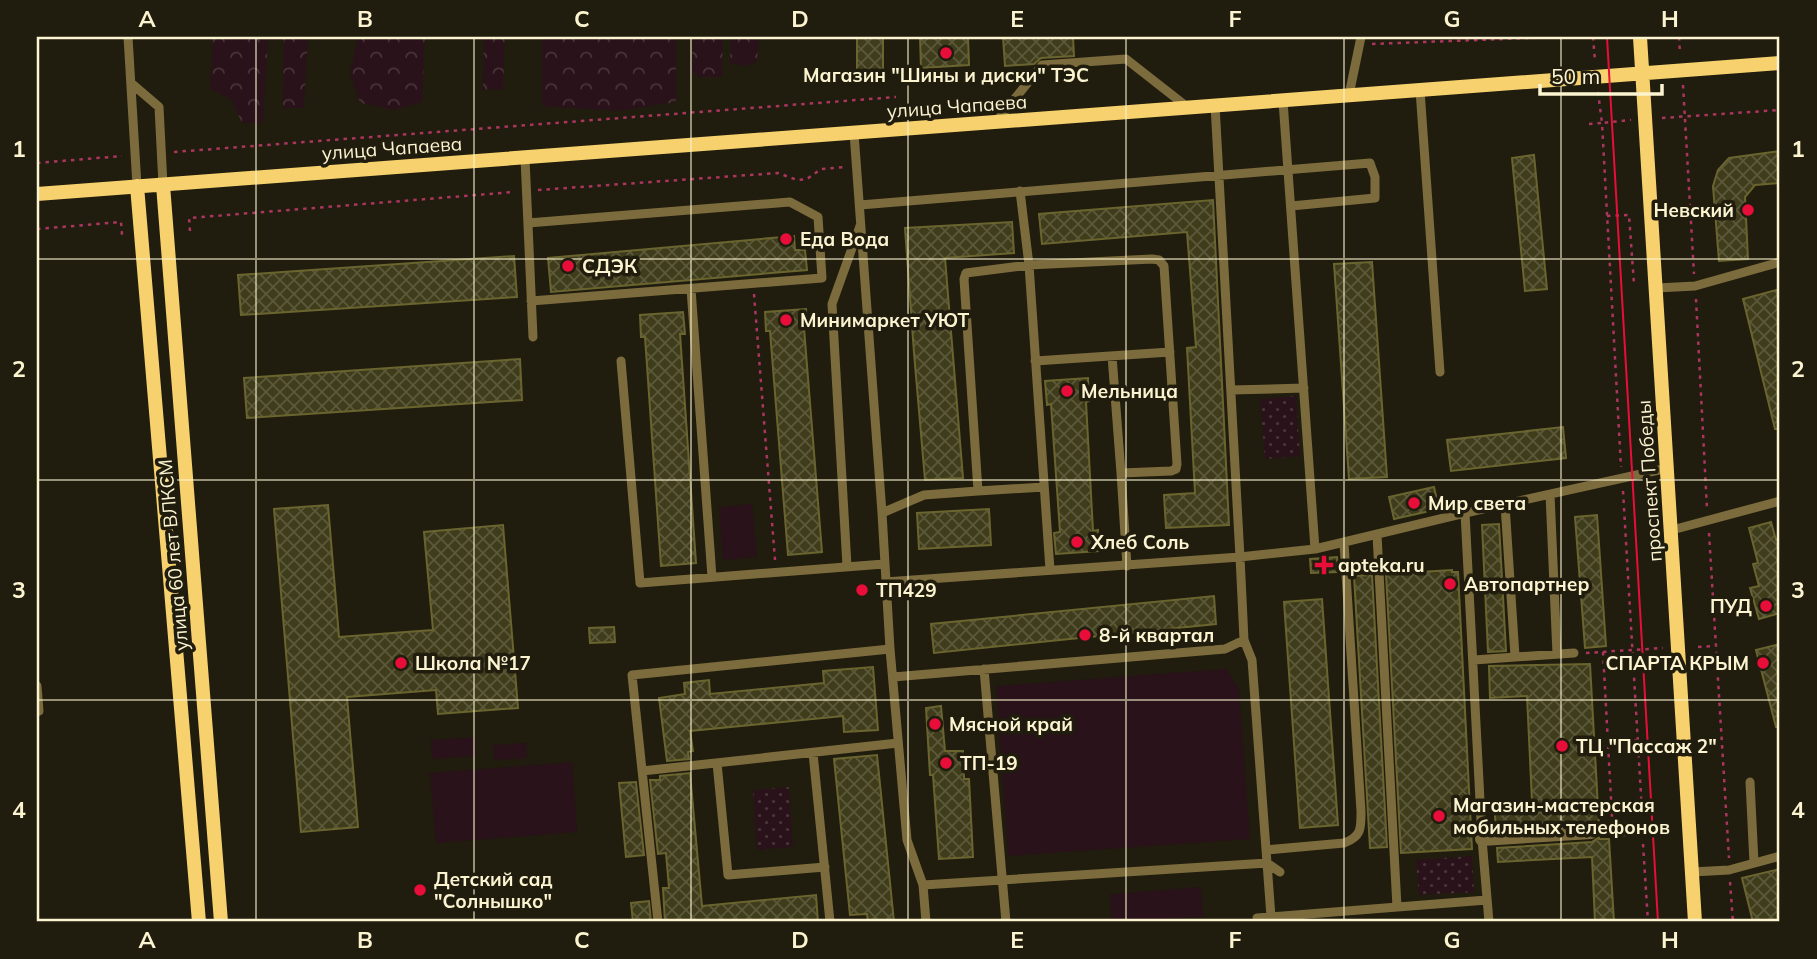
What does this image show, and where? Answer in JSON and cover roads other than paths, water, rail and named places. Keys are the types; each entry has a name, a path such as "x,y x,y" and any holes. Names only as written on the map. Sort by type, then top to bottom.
{"street":[{"name":"проспект Победы","path":"1640,37 1695,922"},
{"name":"улица Чапаева","path":"37,194 1780,63"},
{"name":"улица 60 лет ВЛКСМ","path":"163,185 221,922"},
{"name":"улица 60 лет ВЛКСМ","path":"137,186 199,922"},
{"path":"1613,830 1643,828"},
{"path":"1482,839 1591,832"}],"lane":[{"path":"128,37 137,186"},
{"path":"1349,95 1360,41"},
{"path":"996,122 1042,65 1126,60 1188,108"},
{"path":"131,83 159,107 163,185"},
{"path":"1420,90 1440,372"},
{"path":"1283,100 1315,549"},
{"path":"1215,105 1244,640 1252,660 1271,917"},
{"path":"854,133 898,743 907,840 923,885 926,922"},
{"path":"525,158 533,337"},
{"path":"860,205 1370,163 1375,177 1375,198 1291,206"},
{"path":"1020,191 1029,264 1050,570"},
{"path":"528,223 790,202 818,217 822,278 531,301"},
{"path":"847,566 832,304 861,221"},
{"path":"978,491 964,279 971,271 1029,264 1152,258 1159,260 1164,266 1176,469 1121,473"},
{"path":"1657,288 1695,286 1780,262"},
{"path":"691,289 712,577"},
{"path":"1035,361 1170,352"},
{"path":"1112,356 1127,566"},
{"path":"621,361 640,583 884,564"},
{"path":"1231,390 1304,388"},
{"path":"885,582 1127,566 1315,549 1668,468"},
{"path":"882,513 924,495 1044,487"},
{"path":"1549,494 1557,654"},
{"path":"1672,530 1780,501"},
{"path":"1504,505 1514,656"},
{"path":"1465,513 1482,839 1489,922"},
{"path":"1377,535 1397,907"},
{"path":"1266,849 1344,843 1355,839 1360,831 1361,811 1344,543"},
{"path":"893,677 1225,649 1244,640"},
{"path":"658,922 632,676 890,649"},
{"path":"1474,660 1574,653"},
{"path":"984,669 1006,922"},
{"path":"37,686 37,712"},
{"path":"642,771 898,743"},
{"path":"813,753 830,922"},
{"path":"717,763 728,875 825,867"},
{"path":"1750,782 1754,863"},
{"path":"1692,872 1730,870 1780,856"},
{"path":"923,885 1267,863 1280,872"},
{"path":"1257,918 1487,900"}],"tram line":[{"path":"1607,37 1658,922"}],"place":[{"name":"Магазин \"Шины и диски\" ТЭС","path":"946,53"},
{"name":"Невский","path":"1748,210"},
{"name":"Еда Вода","path":"786,239"},
{"name":"СДЭК","path":"568,266"},
{"name":"Минимаркет УЮТ","path":"786,320"},
{"name":"Мельница","path":"1067,391"},
{"name":"Мир света","path":"1414,503"},
{"name":"Хлеб Соль","path":"1077,542"},
{"name":"apteka.ru","path":"1324,565"},
{"name":"Автопартнер","path":"1450,584"},
{"name":"ТП429","path":"862,590"},
{"name":"ПУД","path":"1766,606"},
{"name":"8-й квартал","path":"1085,635"},
{"name":"Школа №17","path":"401,663"},
{"name":"СПАРТА КРЫМ","path":"1763,663"},
{"name":"Мясной край","path":"935,724"},
{"name":"ТЦ \"Пассаж 2\"","path":"1562,746"},
{"name":"ТП-19","path":"946,763"},
{"name":"Магазин-мастерская мобильных телефонов","path":"1439,816"},
{"name":"Детский сад \"Солнышко\"","path":"420,890"}]}
